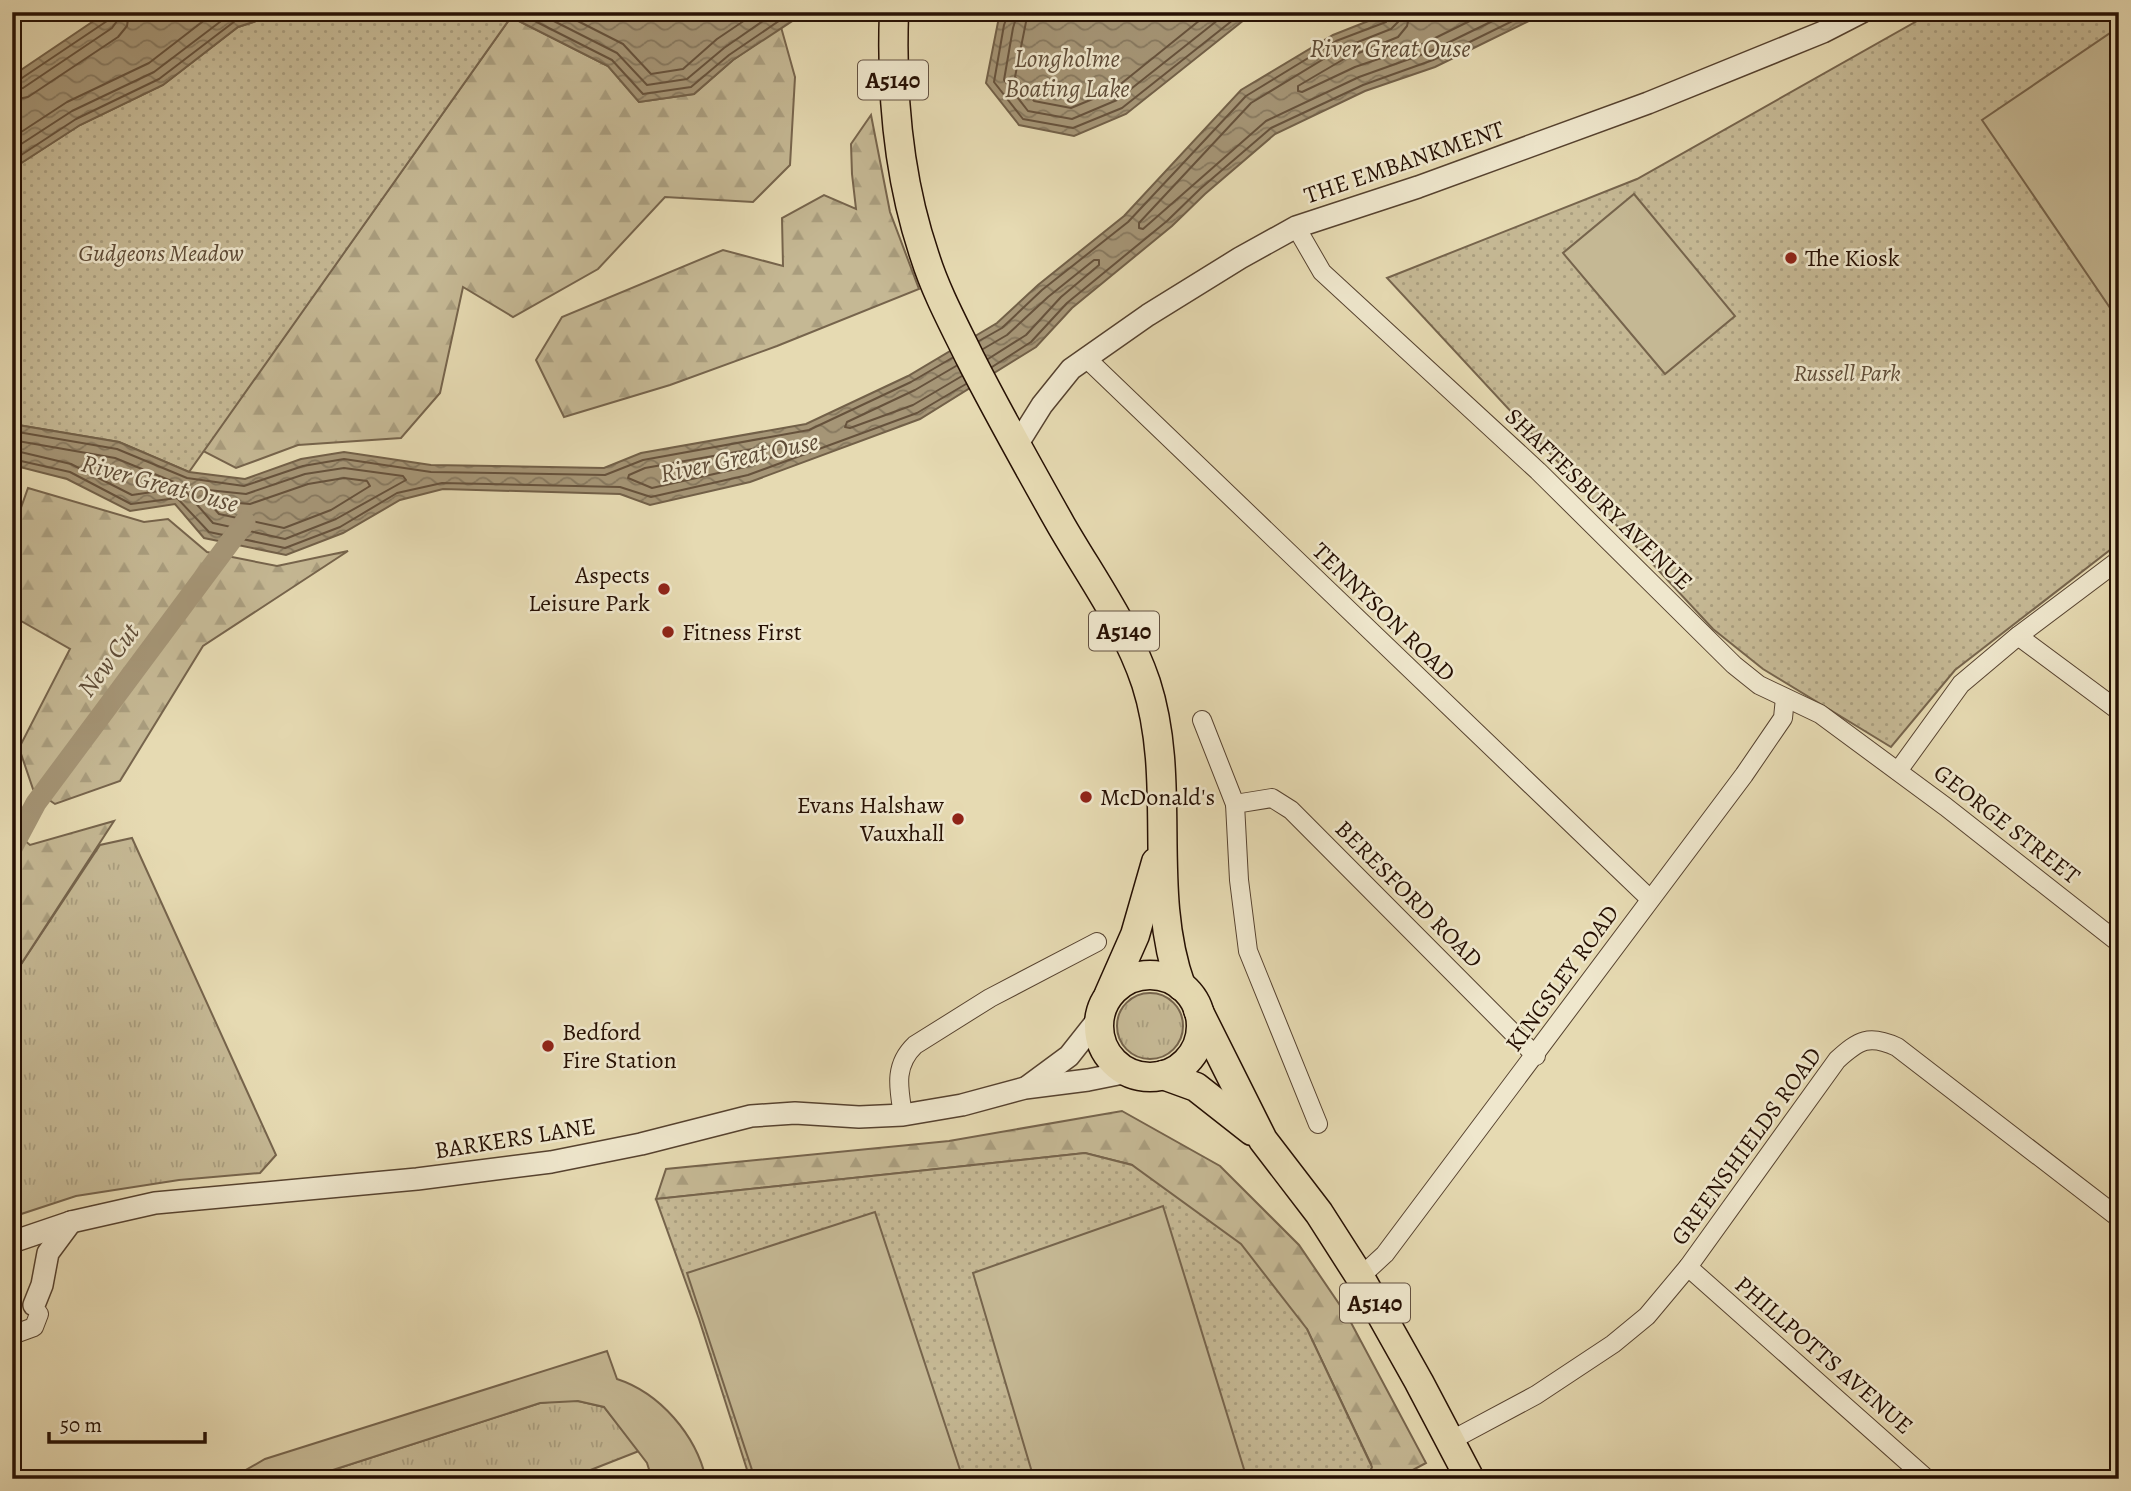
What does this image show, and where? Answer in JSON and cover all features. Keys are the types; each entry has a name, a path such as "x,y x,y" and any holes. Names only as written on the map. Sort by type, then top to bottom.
{"main road":[{"name":"A5140","path":"894,12 895,108 899,148 914,222 925,258 957,332 990,397 1118,621 1139,663 1159,742 1169,946 1181,986"},
{"name":"A5140","path":"1103,1007 1135,935 1162,839"},
{"path":"1143,975 1163,977 1181,986 1192,996 1198,1010 1201,1026 1194,1050 1175,1070 1163,1075 1151,1077 1128,1072 1108,1056 1099,1031 1103,1007 1129,979 1143,975"},
{"name":"A5140","path":"1198,1010 1263,1140 1319,1213 1360,1277 1470,1479"},
{"name":"A5140","path":"1163,1075 1196,1087 1263,1140"}],"street":[{"name":"THE EMBANKMENT","path":"1017,445 1042,405 1071,369 1160,308 1296,227 1418,187 1648,103 1823,32 1862,12"},
{"name":"SHAFTESBURY AVENUE","path":"1296,227 1322,272 1538,471 1734,665 1759,685 1813,710 1898,771"},
{"name":"TENNYSON ROAD","path":"1086,358 1650,899"},
{"path":"1898,771 1961,684 2018,636 2119,560"},
{"path":"2018,636 2119,711"},
{"name":"KINGSLEY ROAD","path":"1360,1277 1385,1254 1744,775 1783,718 1785,698"},
{"path":"1202,720 1235,804 1239,880 1248,951 1318,1124"},
{"name":"GEORGE STREET","path":"1898,771 2119,943"},
{"name":"BERESFORD ROAD","path":"1235,804 1272,798 1290,810 1536,1056"},
{"path":"903,1115 898,1073 906,1053 915,1045 990,998 1097,943"},
{"name":"BARKERS LANE","path":"1025,1088 1069,1056 1103,1007"},
{"name":"GREENSHIELDS ROAD","path":"1450,1441 1536,1395 1613,1344 1647,1316 1688,1267 1837,1060 1854,1044 1866,1040 1880,1039 1897,1047 2119,1218"},
{"name":"BARKERS LANE","path":"12,1242 71,1222 155,1203 418,1179 551,1162 641,1144 751,1116 795,1113 859,1117 903,1115 962,1105 1025,1088 1128,1072"},
{"path":"12,1335 34,1327 48,1253 71,1222"},
{"name":"PHILLPOTTS AVENUE","path":"1688,1267 1927,1479"}],"green space":[{"name":"Gudgeons Meadow","path":"284,12 486,12 511,17 189,472 119,442 12,424 12,169 80,125 163,85 238,27"},
{"name":"Russell Park","path":"1933,12 2119,12 2119,543 1955,670 1891,747 1763,669 1713,629 1387,278 1637,179"},
{"path":"511,17 608,66 639,102 694,94 733,60 781,27 795,77 790,165 753,202 665,197 598,269 513,317 463,287 440,393 401,438 298,445 236,468 203,451"},
{"path":"2119,27 2119,321 1982,120"},
{"path":"871,115 890,212 919,289 777,346 670,385 564,417 536,360 562,317 723,250 783,266 782,218 824,195 856,209 851,144"},
{"path":"1634,194 1735,316 1665,374 1563,253"},
{"path":"28,488 144,522 168,519 207,552 277,566 348,551 203,646 120,781 55,804 33,789 19,748 70,649 21,621 12,622 12,533"},
{"path":"114,821 12,978 12,830 30,845"},
{"path":"132,838 276,1155 260,1173 179,1180 76,1196 12,1217 12,978 100,845"},
{"path":"1156,993 1174,1002 1181,1013 1181,1039 1174,1050 1163,1057 1144,1059 1126,1050 1119,1039 1117,1020 1126,1002 1137,995"},
{"path":"1122,1111 1220,1166 1299,1245 1348,1317 1426,1463 1396,1479 1345,1479 1371,1464 1307,1329 1132,1165 1085,1153 656,1199 666,1169 949,1141"},
{"path":"1085,1153 1132,1165 1241,1244 1307,1329 1372,1467 1367,1479 750,1479 699,1319 656,1199"},
{"path":"1163,1206 1247,1479 1034,1479 973,1273"},
{"path":"875,1212 963,1479 755,1479 687,1273"},
{"path":"607,1351 617,1379 648,1394 685,1432 706,1479 652,1479 647,1463 604,1407 578,1401 540,1403 305,1479 230,1479 265,1459"},
{"path":"578,1401 604,1407 639,1451 583,1473 584,1479 305,1479 540,1403"}],"water":[{"path":"107,12 284,12 238,27 163,85 80,125 12,169 12,76"},
{"path":"486,12 806,12 733,60 694,94 639,102 608,66 511,17"},
{"name":"Longholme Boating Lake","path":"1004,12 1254,12 1126,114 1074,136 1019,125 986,83 998,22"},
{"name":"River Great Ouse","path":"1391,12 1547,12 1435,67 1365,91 1275,134 1172,226 1072,308 1036,347 920,419 750,482 650,505 620,494 443,489 400,500 343,533 286,555 204,538 175,504 130,511 67,479 12,465 12,424 119,442 189,472 245,479 301,459 344,452 431,465 604,468 641,453 806,424 908,376 997,323 1038,285 1124,216 1241,90 1333,35"}],"waterway":[{"name":"New Cut","path":"12,848 36,803 245,522"}],"place":[{"name":"The Kiosk","path":"1791,258"},
{"name":"Aspects Leisure Park","path":"664,589"},
{"name":"Fitness First","path":"668,632"},
{"name":"McDonald's","path":"1086,797"},
{"name":"Evans Halshaw Vauxhall","path":"958,819"},
{"name":"Bedford Fire Station","path":"548,1046"}]}
